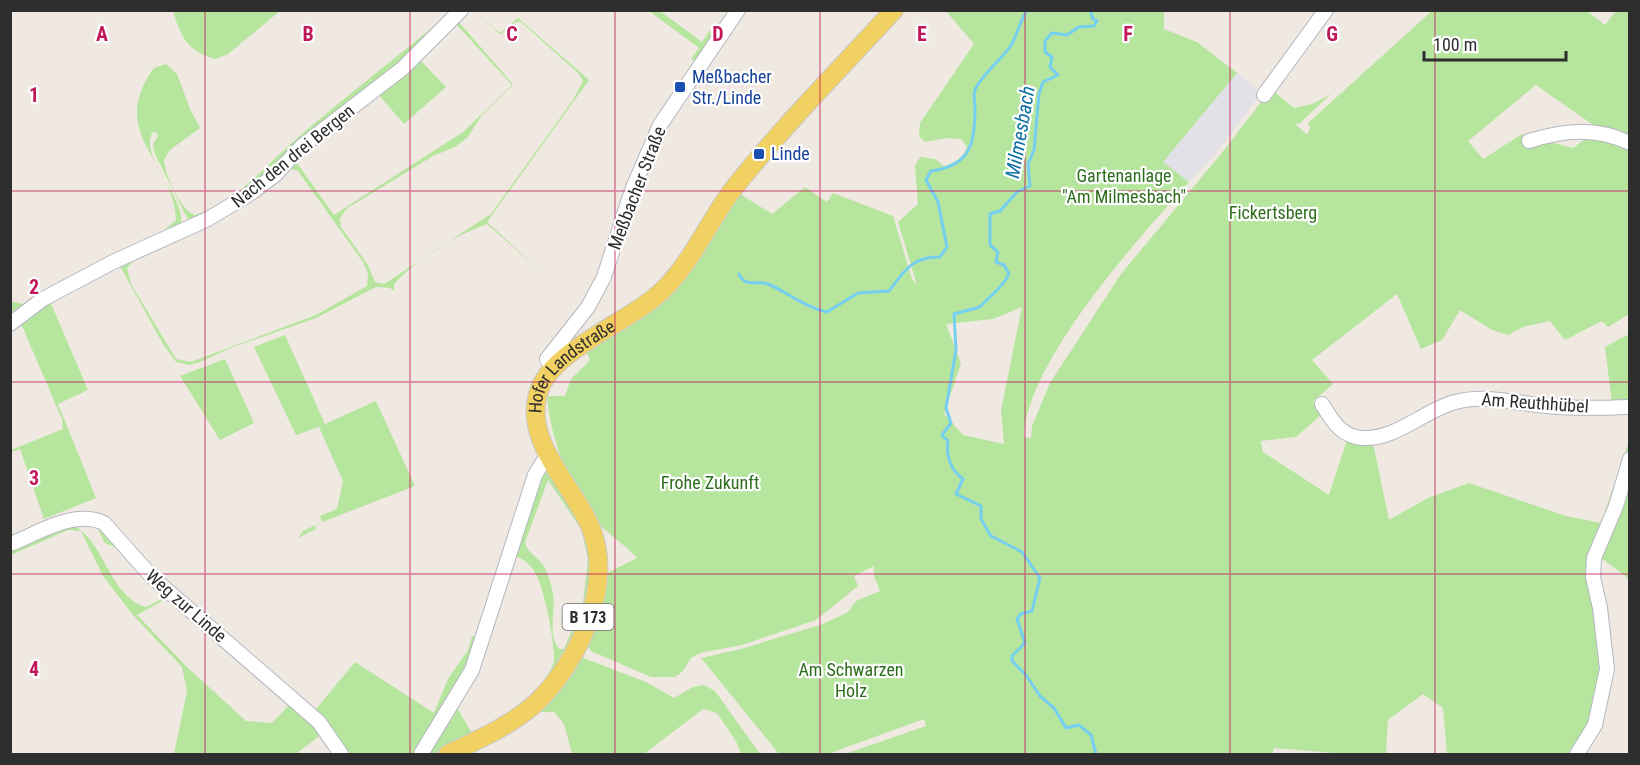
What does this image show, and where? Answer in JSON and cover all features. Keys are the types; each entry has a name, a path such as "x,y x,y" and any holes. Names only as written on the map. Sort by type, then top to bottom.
{"main road":[{"name":"Hofer Landstraße","path":"448,754 496,731 536,703 565,667 575,650 591,608 598,566 593,534 548,454 538,428 537,405 540,388 552,369 582,346 629,317 664,289 733,189 808,102 894,10"}],"street":[{"name":"Nach den drei Bergen","path":"10,324 44,299 124,257 208,219 251,193 275,175 301,147 404,68 461,10"},
{"name":"Meßbacher Straße","path":"552,369 548,359 588,307 604,277 632,190 660,125 738,10"},
{"path":"1264,95 1326,10"},
{"path":"1529,141 1569,131 1593,132 1629,143"},
{"name":"Am Reuthhübel","path":"1322,404 1338,429 1358,437 1381,438 1433,410 1470,398 1488,398 1547,406 1629,407"},
{"path":"421,754 472,670 536,475 548,454"},
{"path":"1577,754 1595,725 1606,669 1600,608 1593,577 1594,558 1616,506 1629,459"},
{"name":"Weg zur Linde","path":"10,544 74,518 95,519 104,523 139,565 320,722 341,754"}],"shaded area":[{"path":"1237,73 1254,86 1259,96 1217,152 1189,182 1163,162"}],"green space":[{"path":"173,10 280,11 228,54 215,59 198,52 186,42"},
{"path":"459,11 272,174 192,222 187,218 155,154 153,144 158,136 156,132 152,133 150,143 156,164 139,129 137,111 141,91 154,68 166,64 177,74 200,128 170,150 164,160 174,191 189,212 195,215 210,209 236,193 350,94 445,17"},
{"path":"475,11 500,33 518,18 589,80 487,222 544,274 487,224 447,243 491,214 573,100 583,81 578,73 521,22 516,22 500,34"},
{"path":"649,11 660,11 702,42 710,30 712,34 696,60 691,59 699,48"},
{"path":"946,11 1164,11 1164,29 1197,42 1237,73 1163,162 1189,182 1115,268 1088,302 1064,338 1044,373 1030,407 1024,437 1031,438 1032,426 1050,383 1121,274 1221,154 1271,89 1294,108 1312,104 1331,94 1300,123 1295,124 1307,135 1310,128 1308,123 1432,11 1587,11 1605,25 1616,11 1629,11 1629,314 1608,327 1602,321 1565,340 1550,321 1523,327 1508,335 1492,330 1460,310 1442,340 1421,349 1397,294 1312,360 1333,384 1313,401 1322,414 1296,437 1261,441 1263,452 1329,495 1347,440 1373,443 1389,520 1428,498 1469,483 1566,516 1601,523 1629,441 1629,579 1600,557 1591,561 1603,669 1593,720 1573,754 1447,754 1443,708 1423,694 1388,720 1386,754 1347,754 1274,748 1272,754 845,754 926,726 924,719 828,754 779,754 701,658 741,649 823,624 848,612 856,601 880,591 874,576 874,566 854,576 858,586 816,620 742,645 700,653 691,658 683,671 675,677 651,677 591,651 585,639 605,574 637,558 593,517 575,489 556,444 547,396 565,396 571,379 590,360 587,353 652,306 735,191 772,214 805,187 827,202 833,193 893,216 912,279 917,285 898,222 918,204 915,166 920,157 935,159 944,166 948,165 961,157 967,147 961,139 947,138 925,142 919,136 920,123 974,44","holes":["1536,85 1599,129 1573,148 1546,141 1542,145 1522,134 1483,159 1468,141","1022,307 1001,410 1004,444 963,435 944,414 961,363 946,324 993,319"]},
{"path":"457,20 512,85 454,22"},
{"path":"418,58 446,87 404,124 378,94"},
{"path":"512,85 482,115 468,137 455,147 433,156 346,209 340,219 341,227 368,265 375,282 384,284 423,258 394,284 394,291 390,288 376,287 316,318 189,365 176,362 163,344 120,266 294,159 334,215 463,132","holes":["292,169 298,171 363,262 368,273 367,286 316,315 191,362 176,359 131,284 127,268 139,255 228,215 284,172"]},
{"path":"165,181 177,202 181,214 181,225 11,314 10,301 22,304 29,302 160,234 176,220 173,199"},
{"path":"49,299 88,390 58,404 96,498 44,519 20,449 11,452 11,450 63,429 62,419 22,326 19,325"},
{"path":"1629,334 1629,402 1612,403 1605,347"},
{"path":"285,335 325,424 376,401 415,486 322,522 320,516 337,509 343,481 319,427 296,435 254,347"},
{"path":"225,359 254,423 220,440 180,376"},
{"path":"552,472 580,518 593,566 584,615 559,666 522,707 434,754 426,754 462,699 457,708 472,733 528,697 543,681 552,666 554,653 551,628 538,578 527,563 512,555 540,474","holes":["548,480 581,529 588,559 583,603 564,649 559,649 553,637 554,601 550,580 542,564 528,550 525,542"]},
{"path":"322,522 315,526 316,529 298,538 303,531"},
{"path":"95,523 207,633 166,599 137,615 188,668 246,721 272,723 292,702 322,734 296,754 174,754 187,691 182,667 133,615 103,576 81,532 91,541 114,579 133,601 146,607 160,600 161,594 119,549 105,543"},
{"path":"71,525 80,531 68,530 11,555 11,548"},
{"path":"472,636 481,638 479,649 415,754 347,754 338,737 316,709 355,662 434,713 448,679 468,650"},
{"path":"581,657 646,682 674,698 693,687 704,685 715,691 760,754 741,754 736,741 717,713 703,709 644,754 572,754 564,724 554,712 540,712"}],"waterway":[{"path":"739,274 745,281 768,284 811,307 827,312 858,293 889,291 910,266 923,259 940,257 947,247 938,202 926,180 931,171 954,164 968,151 974,133 975,90 982,78 1010,47 1028,10"},
{"name":"Milmesbach","path":"1090,10 1093,19 1097,21 1094,26 1079,27 1067,35 1052,33 1045,41 1045,52 1052,57 1050,67 1058,75 1043,82 1039,94 1034,150 1028,164 1030,186 1017,192 1000,211 990,214 990,245 998,252 996,262 1004,265 1009,274 1000,288 980,307 954,314 956,350 946,408 951,423 942,435 948,441 948,457 952,467 963,479 956,494 981,506 981,519 991,536 1022,552 1040,578 1032,611 1021,614 1017,619 1025,643 1012,656 1012,661 1026,675 1040,696 1054,708 1066,728 1079,725 1091,735 1096,754"}],"place":[{"name":"Meßbacher Str./Linde","path":"680,87"},
{"name":"Linde","path":"759,154"}],"park label":[{"name":"Gartenanlage \"Am Milmesbach\"","path":"1124,186"},
{"name":"Fickertsberg","path":"1273,213"},
{"name":"Frohe Zukunft","path":"710,483"},
{"name":"Am Schwarzen Holz","path":"851,680"}]}
